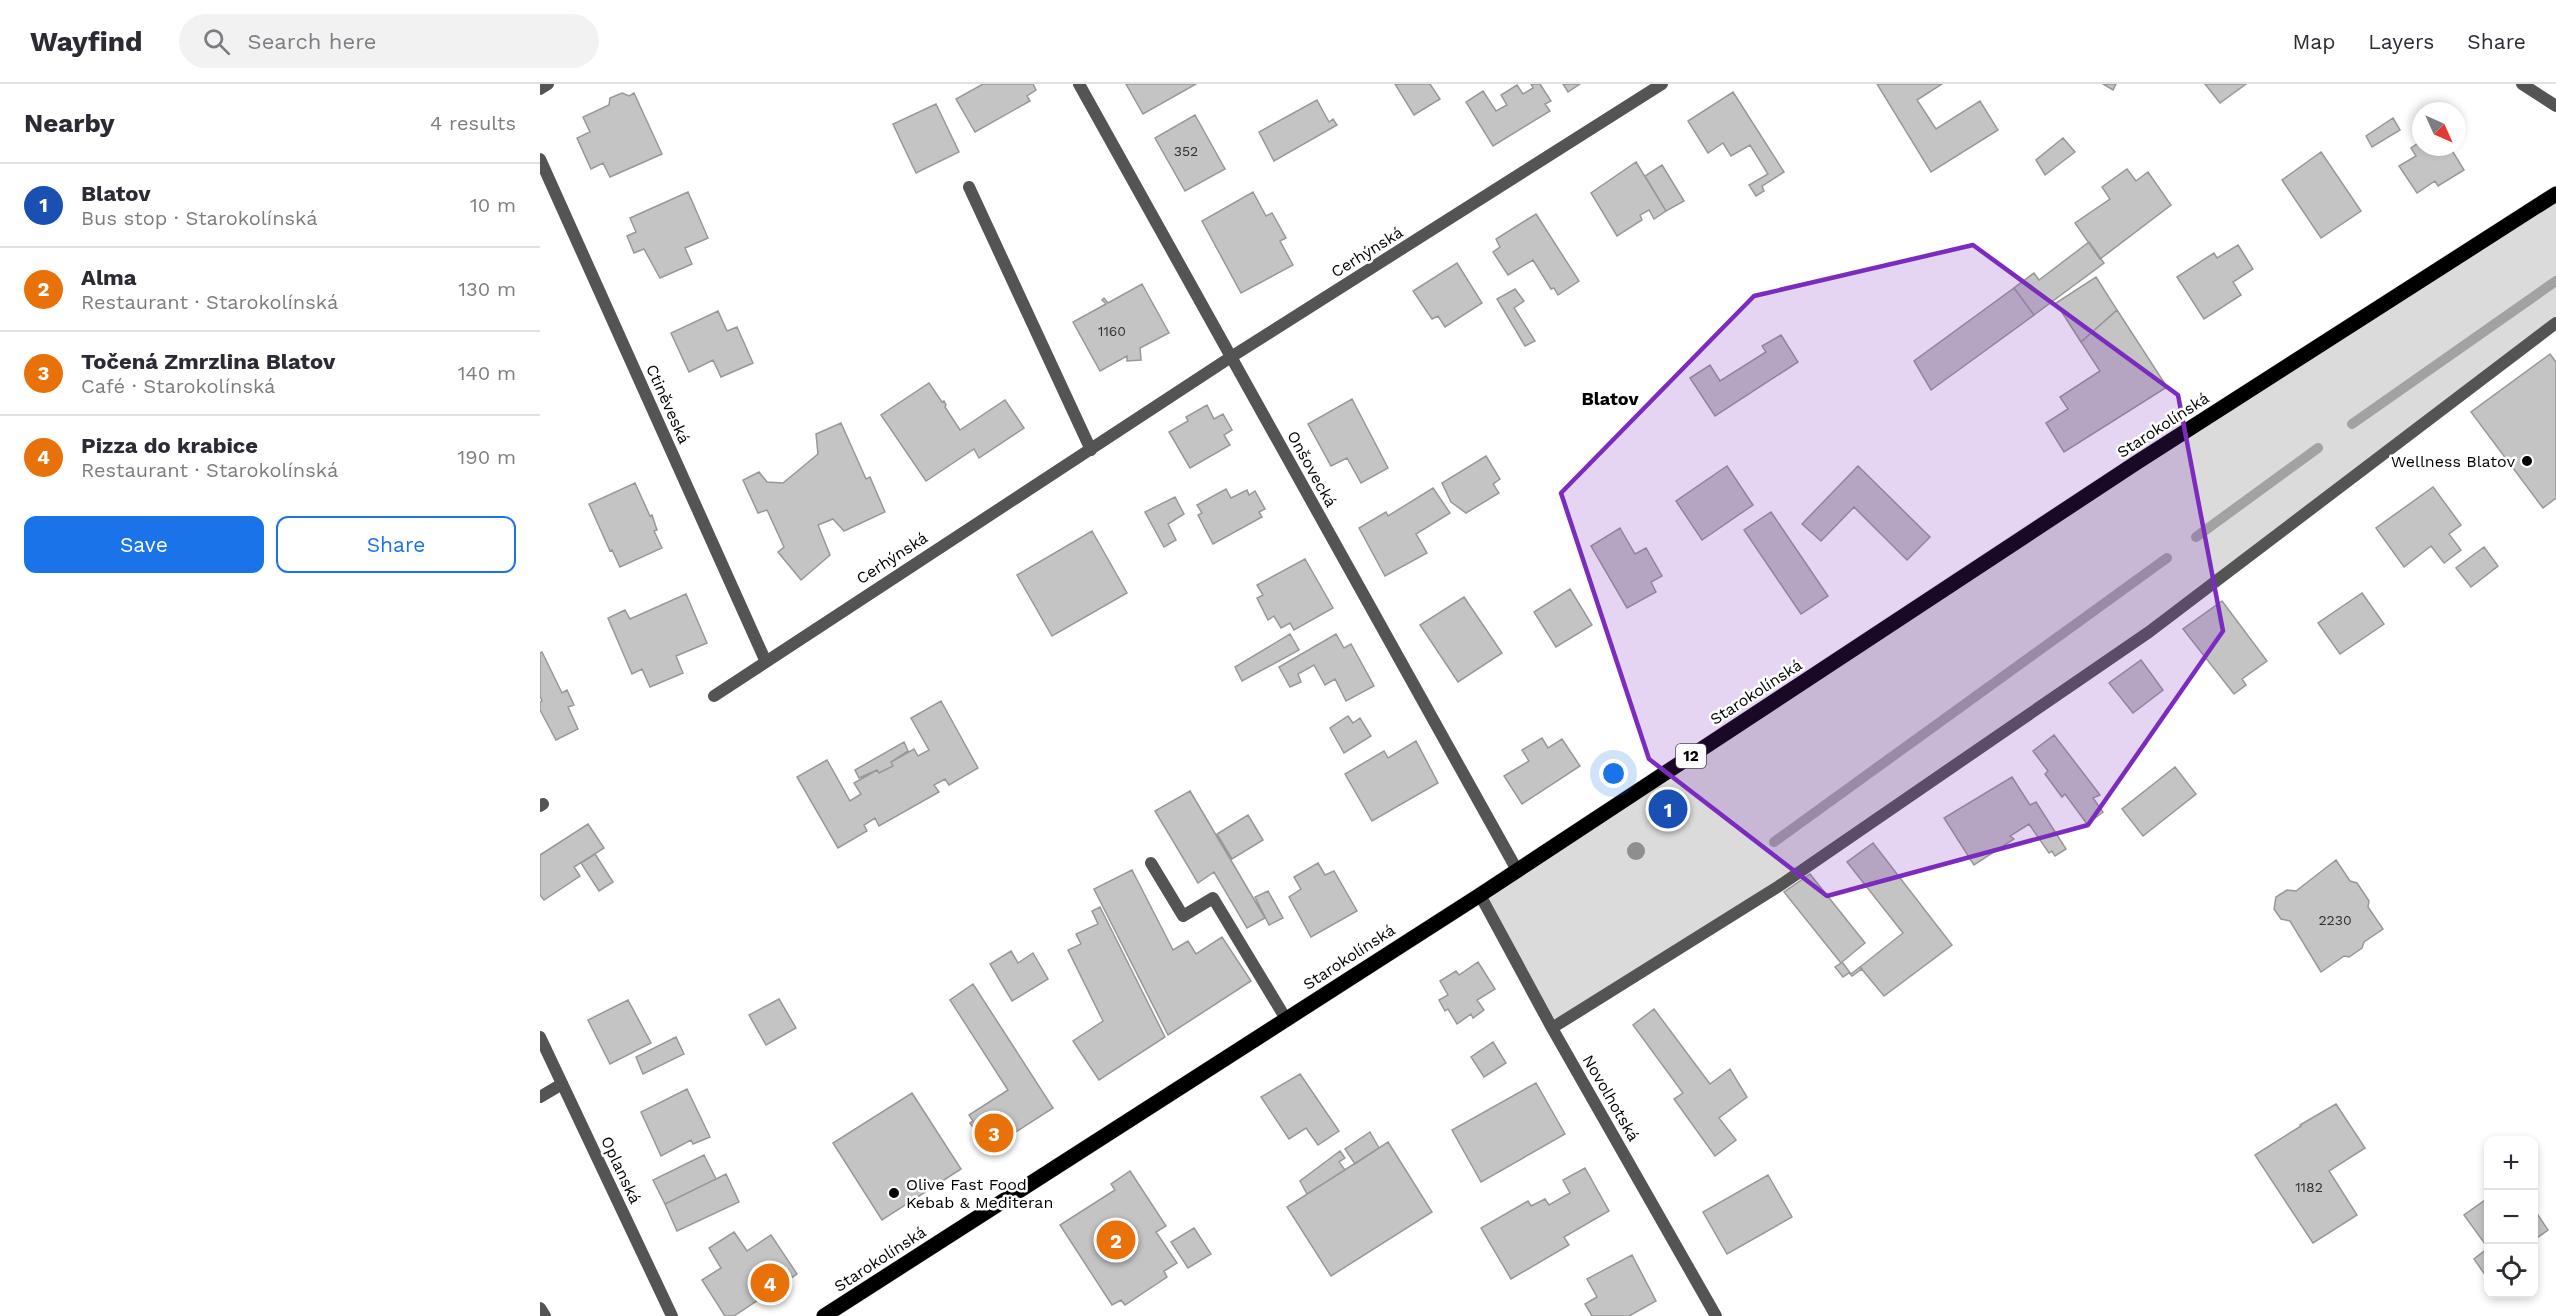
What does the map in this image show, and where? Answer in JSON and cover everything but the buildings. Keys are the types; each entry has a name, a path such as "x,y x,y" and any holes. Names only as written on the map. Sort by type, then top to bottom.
{"main road":[{"name":"Starokolínská","path":"824,1316 1480,895 2136,463 2556,194"}],"street":[{"path":"540,89 548,84"},
{"name":"Onšovecká","path":"1079,84 1517,870"},
{"name":"Cerhýnská","path":"714,696 1231,357 1662,84"},
{"path":"2522,84 2556,106"},
{"name":"Ctiněveská","path":"540,159 766,662"},
{"path":"969,187 1091,450"},
{"path":"1552,1028 1779,886 2150,632 2556,323"},
{"path":"1151,863 1183,916 1213,898 1286,1019"},
{"name":"Novolhotská","path":"1480,895 1552,1028 1716,1316"},
{"name":"Oplanská","path":"540,1037 672,1316"},
{"path":"540,1097 562,1084"},
{"path":"540,1308 545,1316"}],"highlighted area":[{"path":"1973,245 2178,395 2223,631 2088,825 1827,896 1649,759 1561,493 1754,296"}],"shaded area":[{"path":"2556,195 2556,324 2067,689 1552,1028 1480,895"}],"waterway":[{"path":"2352,424 2556,281"},
{"path":"2196,537 2318,448"},
{"path":"1774,842 2167,558"}],"place":[{"name":"Wellness Blatov","path":"2527,461"},
{"name":"Blatov","path":"1668,809"},
{"name":"Točená Zmrzlina Blatov","path":"994,1133"},
{"name":"Olive Fast Food Kebab & Mediteran","path":"894,1193"},
{"name":"Alma","path":"1116,1240"},
{"name":"Pizza do krabice","path":"770,1283"}],"district":[{"name":"Blatov","path":"1610,398"}]}
